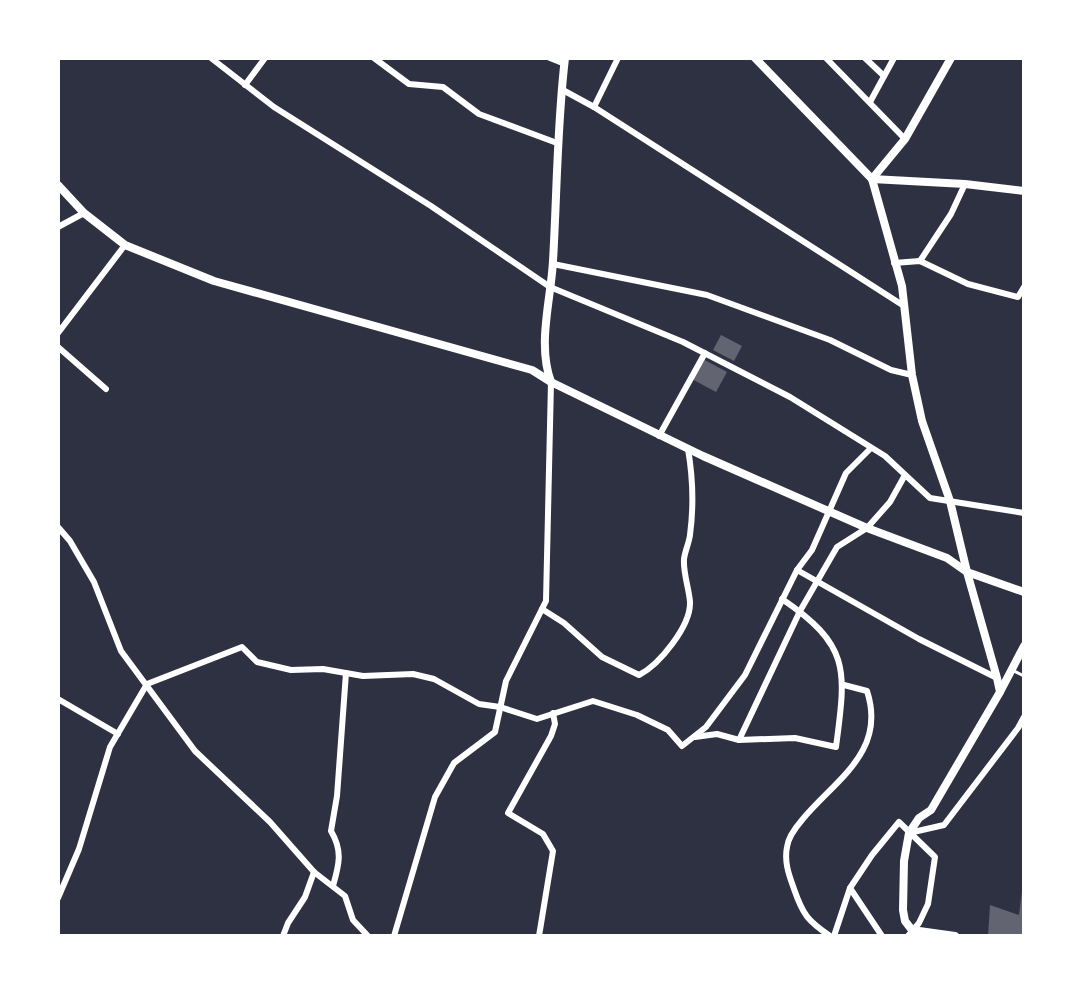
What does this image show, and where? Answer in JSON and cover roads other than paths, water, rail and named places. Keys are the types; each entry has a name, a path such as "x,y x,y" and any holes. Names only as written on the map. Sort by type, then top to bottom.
{"street":[{"path":"211,58 274,107 431,206 550,287 705,353 790,397 885,456 930,498 1024,513"},
{"path":"245,85 265,58"},
{"path":"374,58 409,84 443,87 479,114 557,143"},
{"path":"394,936 435,797 454,763 495,732 506,681 546,601 551,382 544,364 565,61 550,58"},
{"path":"594,107 618,58"},
{"path":"756,58 872,179 904,306 912,375 922,421 950,501 1000,692"},
{"path":"826,58 905,139"},
{"path":"865,58 884,76"},
{"path":"870,102 894,58"},
{"path":"872,179 905,139 951,58"},
{"path":"561,89 594,107 904,306"},
{"path":"872,179 1024,191"},
{"path":"920,261 951,214 965,184"},
{"path":"58,185 84,213 125,245 214,281 532,370 659,436 867,528 947,558 967,572 1024,592"},
{"path":"58,227 84,213"},
{"path":"58,333 125,245"},
{"path":"894,263 920,261 954,279 1018,297 1024,287"},
{"path":"553,264 707,295 830,340 891,370 912,375"},
{"path":"58,347 106,389"},
{"path":"659,436 705,353"},
{"path":"58,898 79,849 110,747 147,684 242,647 257,662 291,670 323,669 363,676 413,674 434,679 479,704 537,719 593,701 637,715 668,730 682,746 725,704 745,675 797,570 812,550 846,473 871,448"},
{"path":"542,609 564,623 602,657 639,675 651,669 676,639 690,606 684,560 693,505 693,478 688,449"},
{"path":"739,740 800,611 837,547 867,528 890,502 905,475"},
{"path":"58,527 94,582 121,651 195,751 270,822 314,872 345,896 353,920 368,936"},
{"path":"797,570 919,639 997,678"},
{"path":"693,738 717,734 739,740 795,738 836,747 844,685 832,644 817,625 782,599"},
{"path":"910,933 903,910 904,861 909,833 919,818 931,810 1024,646"},
{"path":"333,886 340,847 331,831 337,796 346,673"},
{"path":"844,685 867,691 872,706 867,745 854,766 797,827 787,845 786,868 800,908 809,922 832,936 850,888 899,822 935,857 928,904 910,933"},
{"path":"58,699 118,734"},
{"path":"539,936 553,851 543,834 508,813 551,736 555,724 553,713"},
{"path":"909,833 944,825 1024,717"},
{"path":"283,936 305,897 314,872"},
{"path":"850,888 882,936"},
{"path":"910,933 955,936"}],"lane":[{"path":"1012,670 1024,676"}]}
